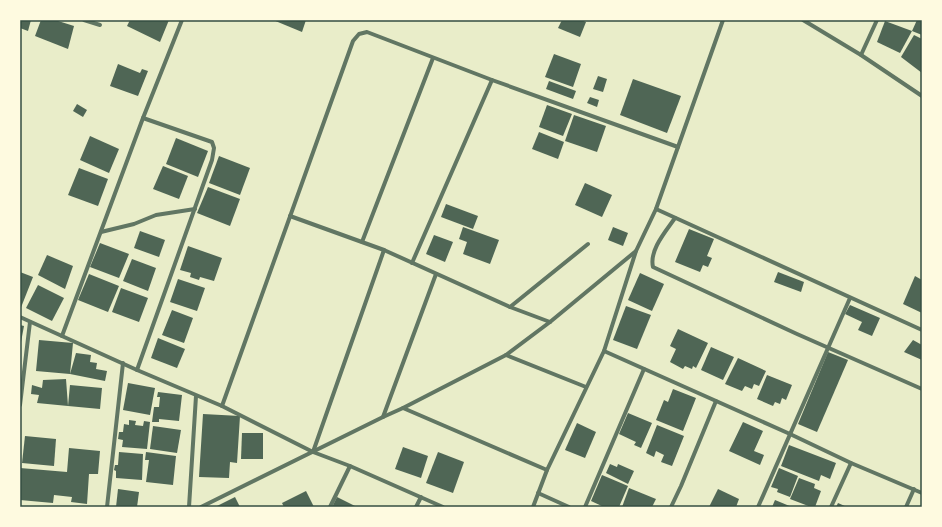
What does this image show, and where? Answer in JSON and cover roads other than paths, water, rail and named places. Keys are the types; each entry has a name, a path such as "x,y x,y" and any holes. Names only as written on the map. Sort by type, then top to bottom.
{"street":[{"path":"84,20 100,25"},
{"path":"62,336 143,118 182,20"},
{"path":"532,507 546,470 604,350 636,251 656,209 723,20"},
{"path":"803,20 861,55 922,96"},
{"path":"861,55 877,20"},
{"path":"222,406 353,41 359,34 367,32 492,80 678,147"},
{"path":"362,242 433,58"},
{"path":"412,263 492,80"},
{"path":"137,370 212,160 214,148 212,142 143,118"},
{"path":"101,232 134,224 156,215 195,209"},
{"path":"656,209 922,330"},
{"path":"290,216 384,250 510,307 550,322"},
{"path":"676,218 662,237 654,254 652,261 654,267 783,328 922,389"},
{"path":"510,307 588,244"},
{"path":"313,452 384,250"},
{"path":"202,507 382,417 403,408 506,355 550,322 636,251"},
{"path":"382,417 436,274"},
{"path":"758,507 850,298"},
{"path":"20,317 123,364 222,406 313,452 350,466 443,507"},
{"path":"20,405 30,322"},
{"path":"604,350 851,463 922,492"},
{"path":"506,355 586,387"},
{"path":"107,507 123,364"},
{"path":"585,507 644,368"},
{"path":"189,507 196,396"},
{"path":"671,507 716,401"},
{"path":"403,408 546,470"},
{"path":"831,507 851,463"},
{"path":"330,507 350,466"},
{"path":"906,507 914,489"},
{"path":"538,493 569,507"},
{"path":"416,507 421,497"}]}
